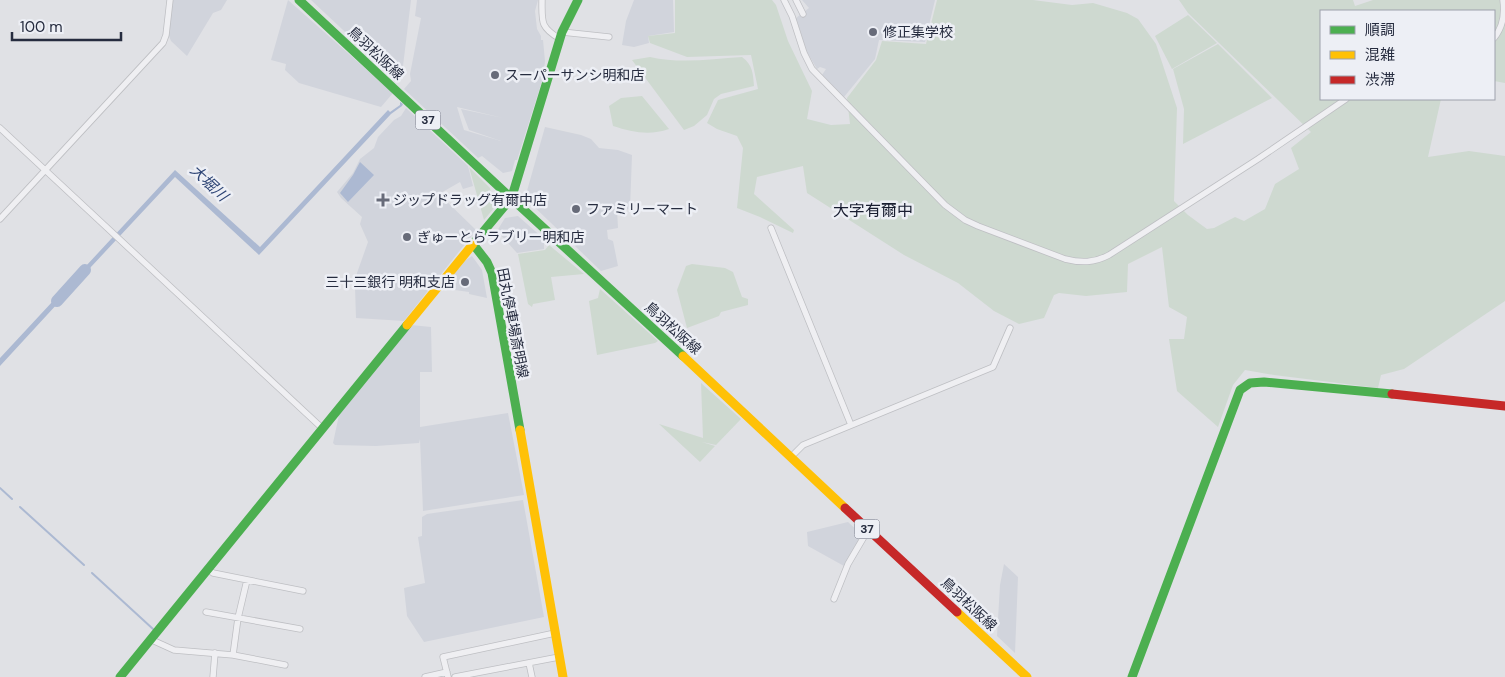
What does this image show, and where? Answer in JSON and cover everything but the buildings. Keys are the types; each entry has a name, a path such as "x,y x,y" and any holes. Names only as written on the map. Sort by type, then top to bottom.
{"main road":[{"name":"鳥羽松阪線","path":"299,0 510,198 710,380 1027,677"},
{"path":"120,677 510,198 518,180 561,35 578,0"},
{"name":"田丸停車場斎明線","path":"473,244 487,262 492,273 563,677"},
{"path":"1132,677 1237,395 1247,383 1256,381 1269,382 1505,406"}],"street":[{"path":"0,219 163,44 170,0"},
{"path":"542,0 543,25 546,30 561,35 609,37"},
{"path":"784,0 792,16 807,61 812,69 945,205 965,220 978,226 1065,259 1078,262 1101,260 1258,159 1345,100"},
{"path":"796,0 803,14"},
{"path":"1495,37 1500,31 1503,22 1503,0"},
{"path":"0,128 322,428"},
{"path":"771,228 851,426"},
{"path":"791,457 803,445 993,367 1010,328"},
{"path":"834,599 848,564 868,530"},
{"path":"208,569 213,573 303,591"},
{"path":"233,655 238,618 247,580"},
{"path":"206,612 300,629"},
{"path":"425,677 447,674 443,657 555,633"},
{"path":"152,640 174,650 233,655 285,665"},
{"path":"213,677 215,653"},
{"path":"455,677 489,674 559,657"},
{"path":"529,663 532,677"}],"shaded area":[{"path":"171,0 227,0 221,10 213,13 187,56 171,41 169,36"},
{"path":"288,0 393,93 381,107 299,83 285,70 286,64 271,60"},
{"path":"311,0 411,0 403,66 374,59"},
{"path":"417,0 538,0 535,11 537,29 541,40 543,40 545,61 543,78 512,171 503,173 482,156 478,158 404,89 411,81 410,74 421,18 415,16","holes":["457,107 503,118 461,109 469,130 501,141 464,130"]},
{"path":"634,0 673,0 674,32 648,36 649,43 634,47 622,45 626,21"},
{"path":"675,0 772,0 776,5 788,41 812,91 807,119 831,125 850,124 847,98 876,60 882,41 926,44 937,0 1033,0 1072,5 1093,3 1127,13 1138,19 1156,44 1177,108 1174,201 1188,215 1207,229 1214,228 1235,217 1244,221 1265,209 1275,184 1299,169 1291,148 1311,132 1188,13 1179,0 1353,0 1355,6 1373,0 1505,0 1505,83 1495,81 1495,10 1320,10 1320,100 1441,100 1428,157 1469,151 1505,156 1505,301 1404,369 1381,375 1378,388 1245,370 1233,385 1218,427 1177,391 1169,339 1184,339 1187,317 1169,307 1162,247 1128,264 1127,292 1086,296 1059,293 1054,295 1044,318 1019,324 994,311 958,283 904,255 807,193 803,166 757,177 754,194 794,230 793,233 737,208 743,148 737,136 717,129 707,123 718,100 758,89 751,55 687,57 650,43 648,36 675,33"},
{"path":"802,0 935,0 925,42 879,40 875,59 844,97 822,75 826,69 820,67 817,69 807,52 796,18 809,8"},
{"path":"1188,15 1217,43 1172,69 1155,36"},
{"path":"1218,44 1272,98 1183,144 1184,109 1173,69"},
{"path":"650,57 684,61 742,57 746,60 753,74 754,86 721,94 714,99 707,115 694,126 684,130 632,60"},
{"path":"642,96 669,129 641,132 613,126 609,106 621,98"},
{"path":"406,108 468,166 473,186 463,189 460,182 439,194 476,230 404,321 356,318 355,287 357,273 368,242 360,224 362,217 337,192 353,173 360,159 374,148 378,137 394,120 401,116"},
{"path":"545,127 581,135 591,139 599,148 618,150 632,155 630,209 617,210 618,228 607,230 608,239 613,241 618,266 601,271 525,198"},
{"path":"469,167 490,188 494,208 484,220"},
{"path":"518,216 544,239 544,249 517,253 497,231 505,218"},
{"path":"549,245 584,274 551,277 555,300 533,304 532,307 528,304 518,254 545,250"},
{"path":"472,256 482,270 487,298 469,294 469,292 441,288 457,268 459,269 463,262"},
{"path":"692,264 725,268 733,272 742,297 748,299 748,305 721,312 719,316 687,328 677,290 686,266"},
{"path":"600,289 658,341 597,355 589,301 598,298"},
{"path":"411,325 431,327 432,372 420,372 420,427 508,413 524,495 423,511 420,439 419,443 376,446 335,445 333,443 339,415"},
{"path":"701,383 741,419 716,445 702,442 715,446 700,462 659,424 703,438"},
{"path":"523,500 544,617 424,642 407,616 404,588 425,583 418,537 422,536 422,517 427,514"},
{"path":"848,522 862,535 844,566 808,546 807,532"},
{"path":"1004,564 1018,577 1015,653 997,636 1000,585"}],"water":[{"path":"400,102 403,104 402,106 391,114 259,255 175,177 76,283 73,280 175,170 260,247 388,110 390,112 400,105"},
{"path":"360,162 374,175 348,202 340,193"},
{"path":"66,287 70,290 0,366 0,358"}],"waterway":[{"name":"大堀川","path":"57,301 85,270"},
{"path":"0,488 12,499"},
{"path":"20,507 84,565"},
{"path":"92,573 153,629"}],"traffic: fast":[{"path":"299,0 683,356"},
{"path":"520,430 492,273 487,262 473,244 513,193 562,32 578,0"},
{"path":"120,677 407,325"},
{"path":"1132,677 1240,390 1250,383 1264,382 1392,394"}],"traffic: slow":[{"path":"407,325 473,244"},
{"path":"683,356 845,508"},
{"path":"520,430 563,677"},
{"path":"957,612 1027,677"}],"traffic: jam":[{"path":"1392,394 1505,406"},
{"path":"845,508 957,612"}],"place":[{"name":"修正集学校","path":"873,32"},
{"name":"スーパーサンシ明和店","path":"495,75"},
{"name":"ジップドラッグ有爾中店","path":"383,200"},
{"name":"ファミリーマート","path":"576,209"},
{"name":"ぎゅーとらラブリー明和店","path":"407,237"},
{"name":"三十三銀行 明和支店","path":"465,282"}],"district":[{"name":"大字有爾中","path":"873,210"}]}
